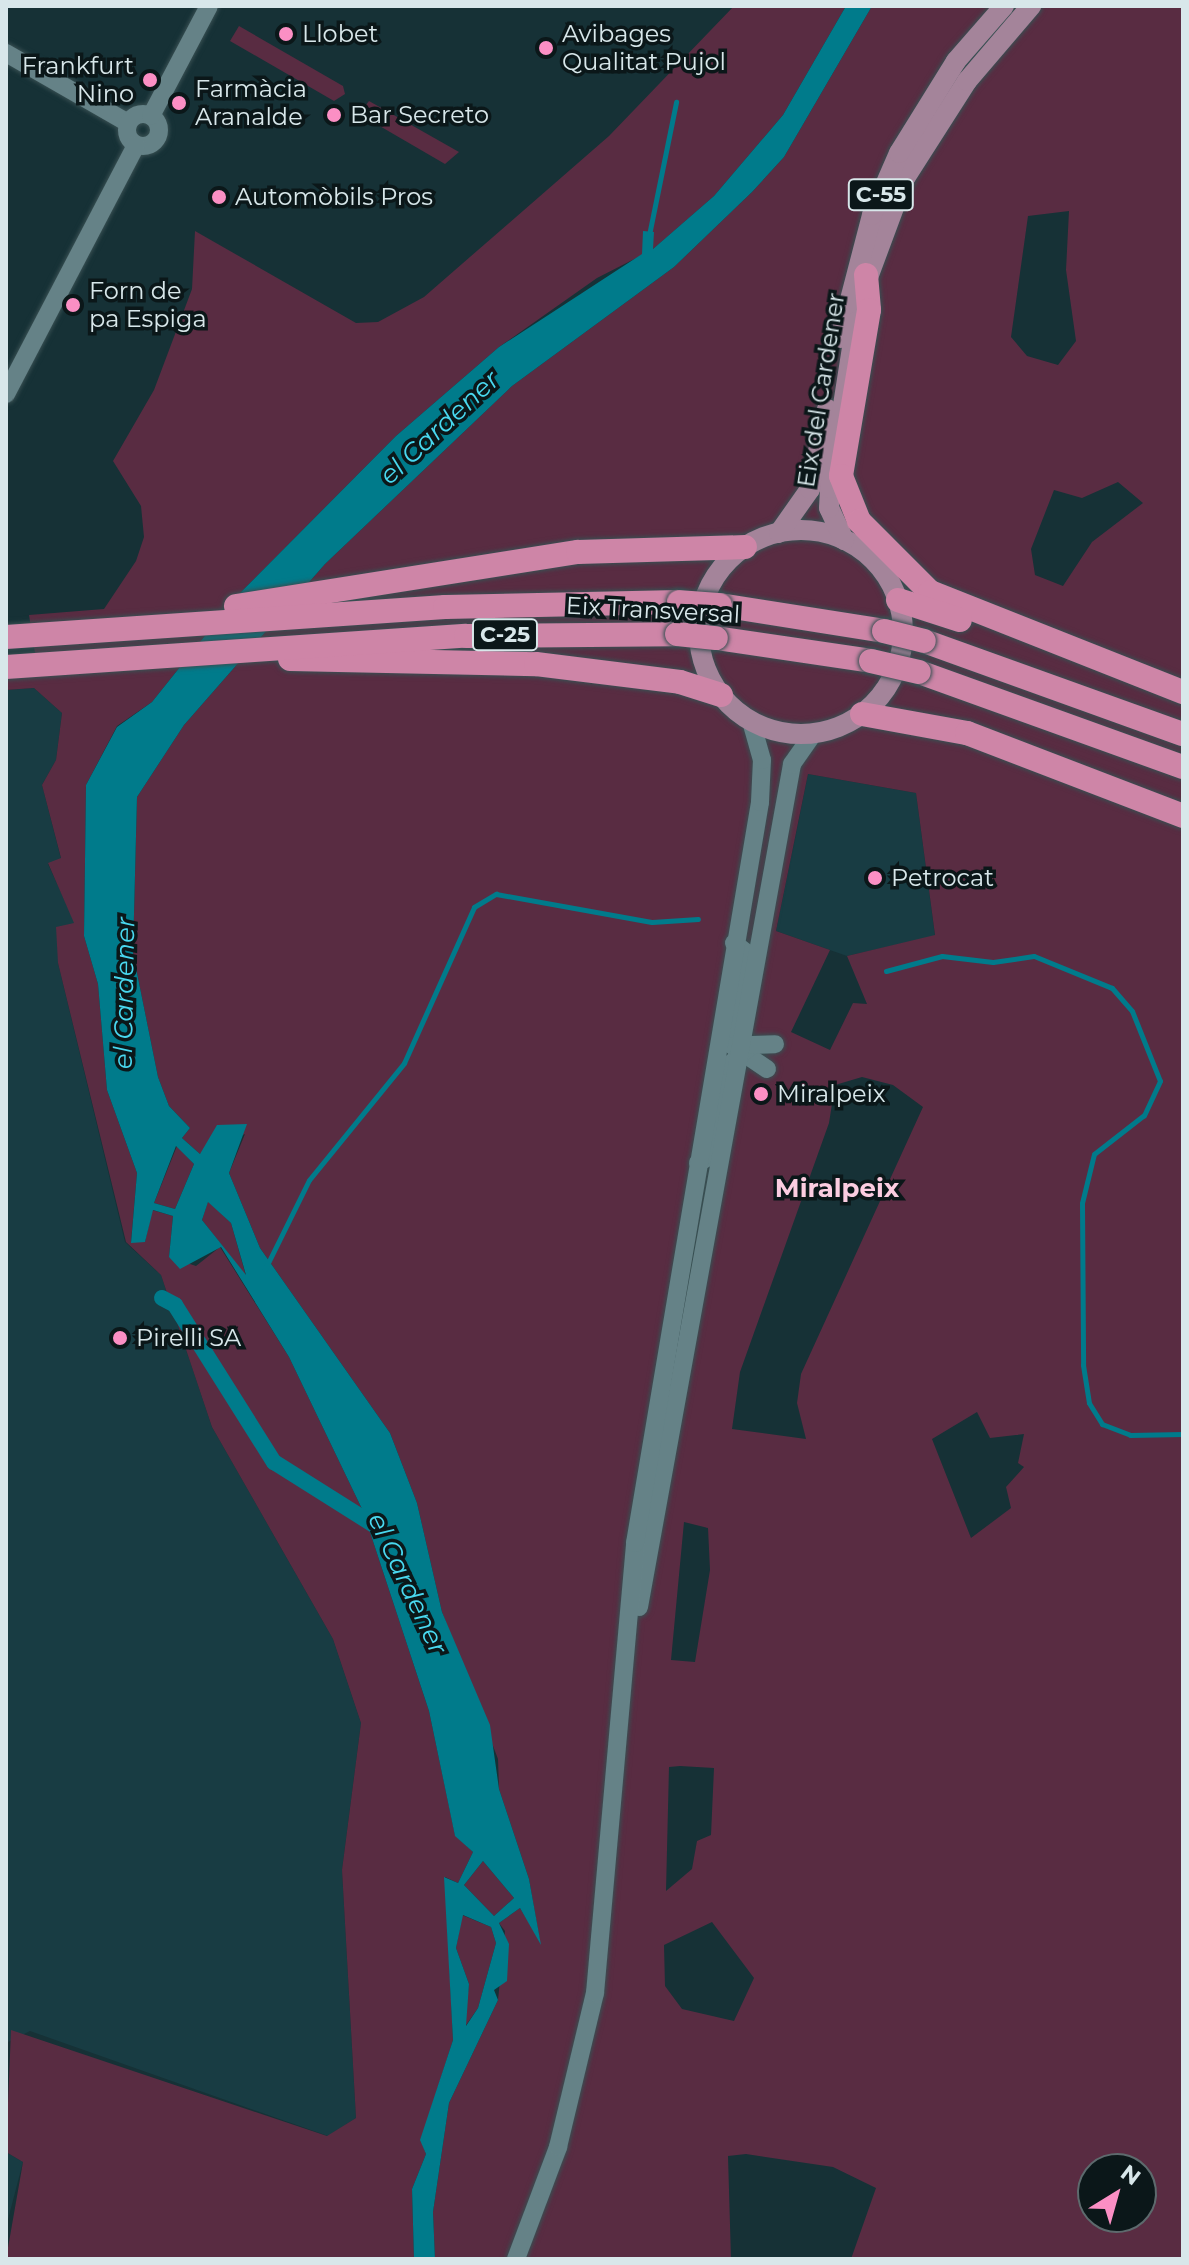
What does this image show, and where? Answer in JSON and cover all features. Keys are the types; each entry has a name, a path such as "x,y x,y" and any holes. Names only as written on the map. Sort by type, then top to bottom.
{"highway":[{"path":"866,275 869,310 841,476 845,501 930,592 1183,692"},
{"path":"6,637 382,600 578,552 745,547"},
{"name":"Eix Transversal","path":"382,600 679,602 720,605 884,631 924,641 1183,734"},
{"path":"898,600 1007,635 1048,639"},
{"name":"Eix Transversal","path":"333,652 677,634 716,638 871,661 919,672 1183,767"},
{"path":"6,667 199,654 333,652 536,664 680,682 721,695"},
{"path":"862,714 967,733 1183,816"}],"main road":[{"path":"6,394 136,145 157,139 151,116 209,6"},
{"name":"Eix del Cardener","path":"779,533 810,489 872,215 899,153 956,61 1004,6"},
{"name":"Eix del Cardener","path":"844,540 829,508 830,488 866,275 905,178 967,81 1031,6"},
{"path":"6,53 128,123 136,145"},
{"path":"128,123 151,116"},
{"path":"630,1632 743,1055 792,764 813,734 862,714 898,666 898,600 875,562 844,540 779,533 745,547 715,577 701,616 703,658 721,695 751,721 813,734"},
{"path":"516,2259 563,2132 595,1993 630,1632 635,1543 760,802 762,760 751,721"},
{"path":"734,943 747,953 732,1038 743,1055 767,1069"},
{"path":"698,1163 712,1155 728,1066 752,1045 775,1044"}],"shaded area":[{"path":"734,6 846,6 783,115 714,196 652,250 597,278 499,347 396,436 236,597 152,702 117,726 86,785 84,936 98,984 107,1090 137,1173 131,1242 145,1242 152,1210 173,1216 169,1257 196,1266 220,1247 289,1357 363,1511 429,1711 455,1835 473,1852 458,1883 445,1877 453,2040 421,2140 426,2154 412,2189 414,2259 6,2259 23,2162 6,2152 11,2030 327,2136 356,2118 342,1870 361,1723 333,1639 212,1427 161,1275 126,1242 58,963 56,927 74,923 48,863 61,858 42,785 56,760 62,713 34,688 6,690 6,676 38,672 29,615 104,609 136,561 144,537 141,506 113,461 154,390 192,289 195,231 356,323 378,322 424,297 609,136"},
{"path":"872,6 1183,6 1183,2259 851,2259 876,2188 833,2167 746,2154 728,2156 731,2259 435,2259 433,2212 449,2103 498,2000 505,1931 499,1923 520,1908 540,1941 529,1879 499,1789 498,1759 442,1612 417,1503 390,1433 260,1248 229,1173 245,1134 200,1154 182,1138 190,1128 169,1106 158,1077 133,953 137,797 184,725 325,564 512,386 674,267 784,157","holes":["1069,211 1066,270 1076,341 1058,365 1027,356 1011,337 1028,216","1118,482 1143,503 1092,542 1063,586 1035,575 1031,549 1054,490 1082,498","808,774 916,793 935,935 847,956 867,1004 853,1003 830,1050 791,1032 830,950 776,931","862,1077 893,1085 923,1107 801,1374 797,1403 806,1439 732,1429 740,1372 829,1123 835,1085","977,1412 990,1438 1024,1434 1018,1463 1024,1467 1006,1487 1011,1508 971,1538 932,1439","684,1522 708,1528 710,1570 695,1662 671,1660","669,1767 714,1768 711,1835 697,1841 692,1869 666,1891","712,1922 754,1978 734,2021 682,2009 665,1986 664,1945"]},
{"path":"239,26 343,86 345,94 334,101 230,41"},
{"path":"369,101 459,152 445,164 359,114"},
{"path":"34,688 62,713 56,760 42,785 61,859 48,864 75,923 58,963 125,1242 161,1275 212,1427 333,1639 361,1723 342,1870 356,2118 328,2136 30,2031 6,2043 6,690"},
{"path":"808,774 916,793 935,936 847,956 776,931"},
{"path":"177,1146 194,1164 175,1209 154,1203"},
{"path":"208,1201 231,1223 246,1276 202,1220"},
{"path":"483,1861 514,1898 494,1916 464,1885"},
{"path":"462,1915 491,1927 496,1943 478,2008 464,2028 469,1984 456,1948"},
{"path":"6,2152 23,2162 6,2227"}],"water":[{"name":"el Cardener","path":"846,6 872,6 784,157 752,192 674,267 512,386 325,564 184,725 137,797 133,953 158,1077 169,1106 190,1128 182,1138 200,1154 217,1125 247,1124 229,1173 260,1248 390,1433 417,1503 442,1612 490,1725 499,1789 529,1879 541,1945 520,1908 499,1923 509,1944 507,1981 494,1990 498,2000 449,2103 433,2212 435,2259 414,2259 412,2189 426,2154 420,2140 453,2040 444,1877 458,1883 473,1852 455,1836 429,1711 363,1511 289,1357 221,1247 180,1269 169,1257 173,1216 153,1210 145,1242 131,1243 137,1173 107,1090 98,984 84,936 86,785 117,727 152,702 236,597 396,436 499,347 642,254 643,231 654,232 653,249 714,196 783,115","holes":["176,1146 194,1164 175,1209 154,1203","208,1202 231,1223 246,1275 202,1220","483,1861 514,1898 494,1916 464,1885","463,1915 491,1927 496,1943 478,2008 466,2026 469,1984 456,1948"]}],"waterway":[{"path":"649,235 676,102"},
{"path":"265,1269 309,1180 404,1063 474,907 496,894 652,922 698,919"},
{"path":"886,971 942,956 993,962 1034,956 1112,988 1132,1011 1160,1081 1144,1115 1094,1154 1082,1203 1083,1365 1089,1403 1102,1424 1130,1435 1183,1434"},
{"name":"el Cardener","path":"162,1298 175,1305 274,1462 382,1530"}],"place":[{"name":"Llobet","path":"286,34"},
{"name":"Avibages Qualitat Pujol","path":"546,48"},
{"name":"Frankfurt Nino","path":"150,80"},
{"name":"Farmàcia Aranalde","path":"179,103"},
{"name":"Bar Secreto","path":"334,115"},
{"name":"Automòbils Pros","path":"219,197"},
{"name":"Forn de pa Espiga","path":"73,305"},
{"name":"Petrocat","path":"875,878"},
{"name":"Miralpeix","path":"761,1094"},
{"name":"Pirelli SA","path":"120,1338"}],"district":[{"name":"Miralpeix","path":"837,1189"}]}
